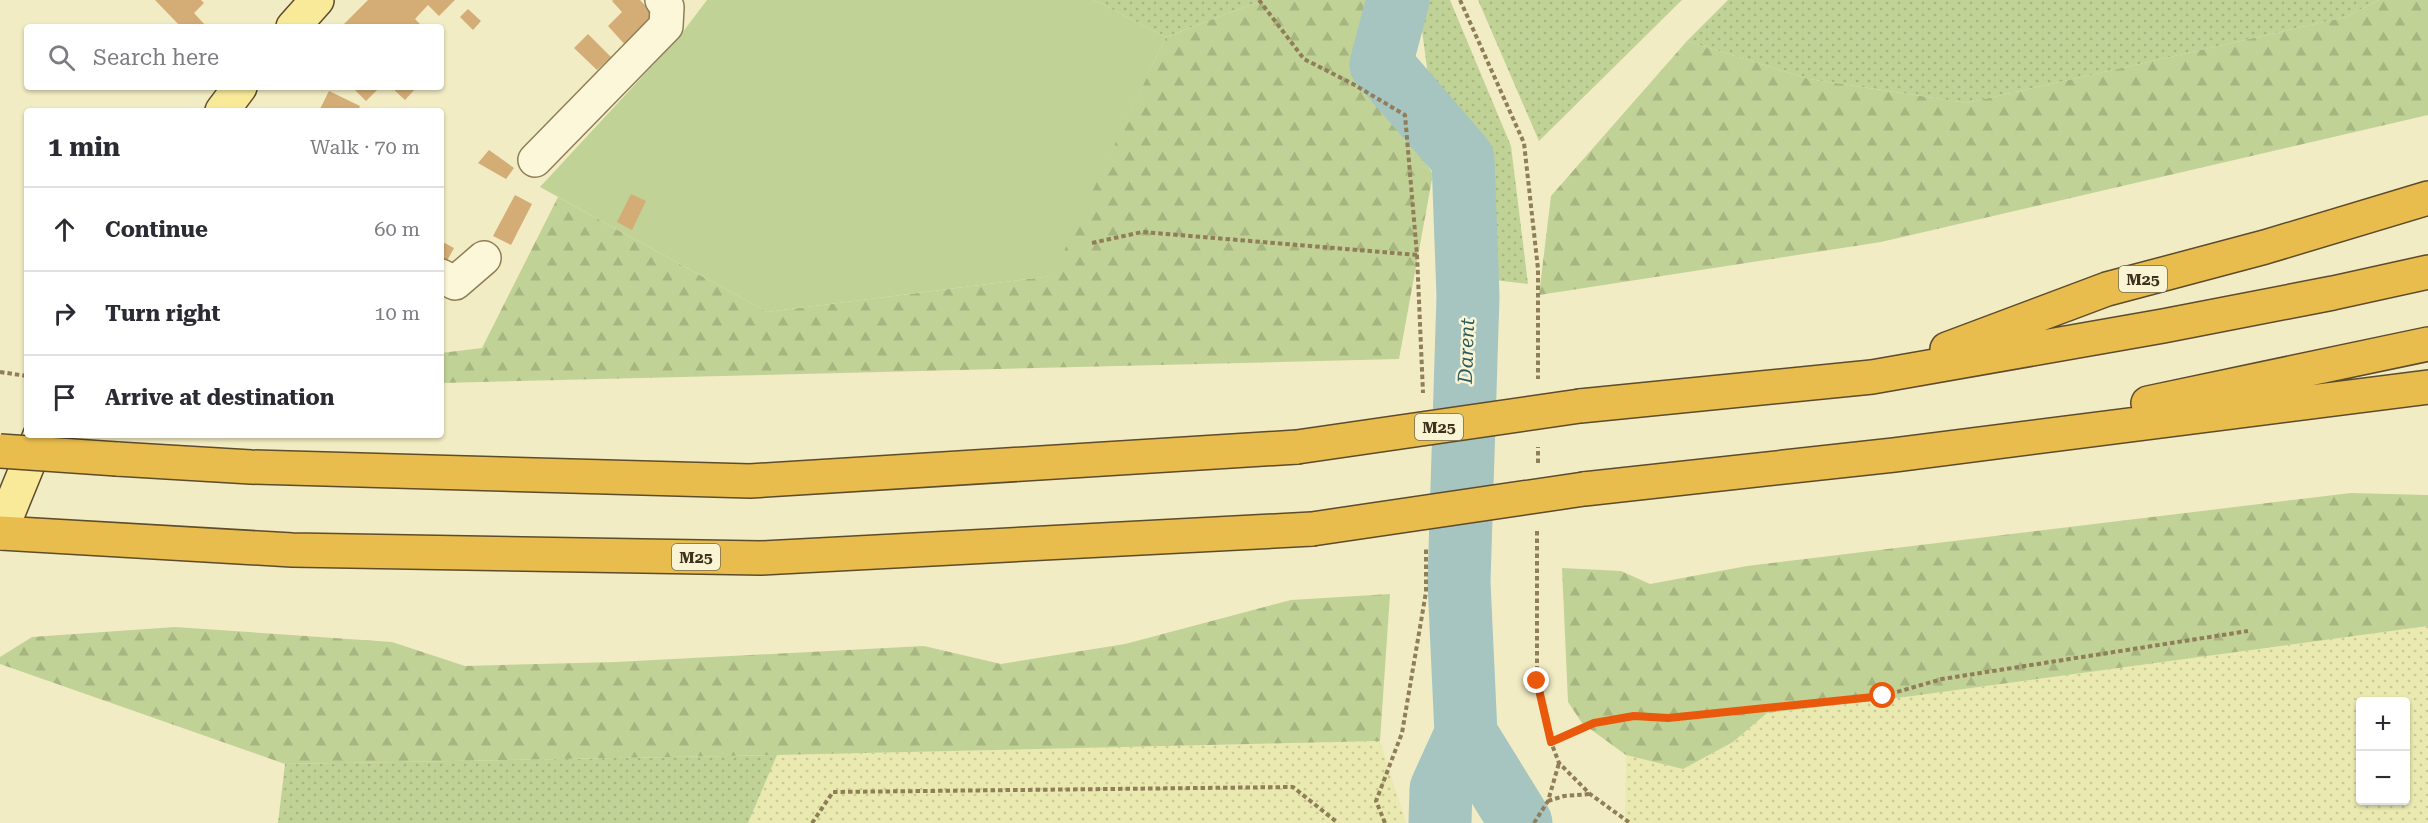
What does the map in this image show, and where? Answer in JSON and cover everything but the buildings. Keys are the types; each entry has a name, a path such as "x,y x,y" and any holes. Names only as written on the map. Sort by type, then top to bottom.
{"highway":[{"name":"M25","path":"1872,377 2107,288 2265,247 2428,198"},
{"name":"M25","path":"0,451 251,467 750,481 1297,447 1580,406 1872,377 2333,294 2428,272"},
{"name":"M25","path":"1894,455 2428,344"},
{"name":"M25","path":"0,533 292,550 761,558 1312,529 1584,489 1894,455 2428,387"}],"main road":[{"path":"296,24 317,0"},
{"path":"224,108 238,90"},
{"path":"0,533 39,438"}],"lane":[{"path":"535,160 666,26 667,7 662,0"},
{"path":"444,278 455,283 484,258"}],"path":[{"path":"1259,0 1304,58 1353,84 1405,116 1417,255 1423,364"},
{"path":"1460,0 1524,143 1538,269 1538,387"},
{"path":"1092,243 1143,232 1417,255"},
{"path":"0,372 24,376"},
{"path":"1538,445 1538,469"},
{"path":"1537,528 1537,681 1551,742 1559,763 1590,794 1630,823"},
{"path":"1385,823 1376,801 1401,737 1426,592"},
{"path":"1551,742 1594,723 1634,716 1668,718 1883,696 1942,679 2248,631"},
{"path":"1534,823 1548,801 1559,763"},
{"path":"812,823 833,792 1293,787 1338,823"},
{"path":"1548,801 1564,796 1590,794"}],"green space":[{"path":"707,0 1094,0 1166,37 1052,276 767,312 540,187 679,37"},
{"path":"1094,0 1263,0 1166,37"},
{"path":"1263,0 1372,0 1355,62 1433,174 1399,359 444,383 444,353 482,348 558,197 767,312 1051,276 1166,37"},
{"path":"1418,0 1450,0 1511,146 1528,284 1477,278 1479,159 1429,83"},
{"path":"1478,0 1682,0 1539,141"},
{"path":"1728,0 2379,0 2346,17 1967,103 1809,79 1687,41"},
{"path":"2379,0 2428,0 2428,115 1881,242 1539,295 1551,196 1687,41 1809,79 1967,103 2346,17"},
{"path":"2351,493 2428,495 2428,626 1905,697 1767,713 1733,742 1683,769 1626,755 1582,723 1568,702 1562,568 1621,571 1650,584 1747,566"},
{"path":"1390,594 1380,741 285,764 0,664 0,657 32,637 175,627 392,642 465,666 616,662 924,646 1001,664 1125,644 1291,600"},
{"path":"2428,626 2428,823 1625,823 1626,755 1683,769 1733,742 1767,713 1905,697"},
{"path":"1380,741 1406,823 748,823 777,755"},
{"path":"777,755 748,823 278,823 285,764"}],"waterway":[{"name":"Darent","path":"1398,0 1381,64 1463,159 1468,296 1459,582 1466,734 1441,789 1440,823"},
{"name":"Darent","path":"1466,734 1521,823"}],"route":[{"path":"1537,681 1551,742 1594,723 1634,716 1668,718 1777,705 1883,696"}]}
